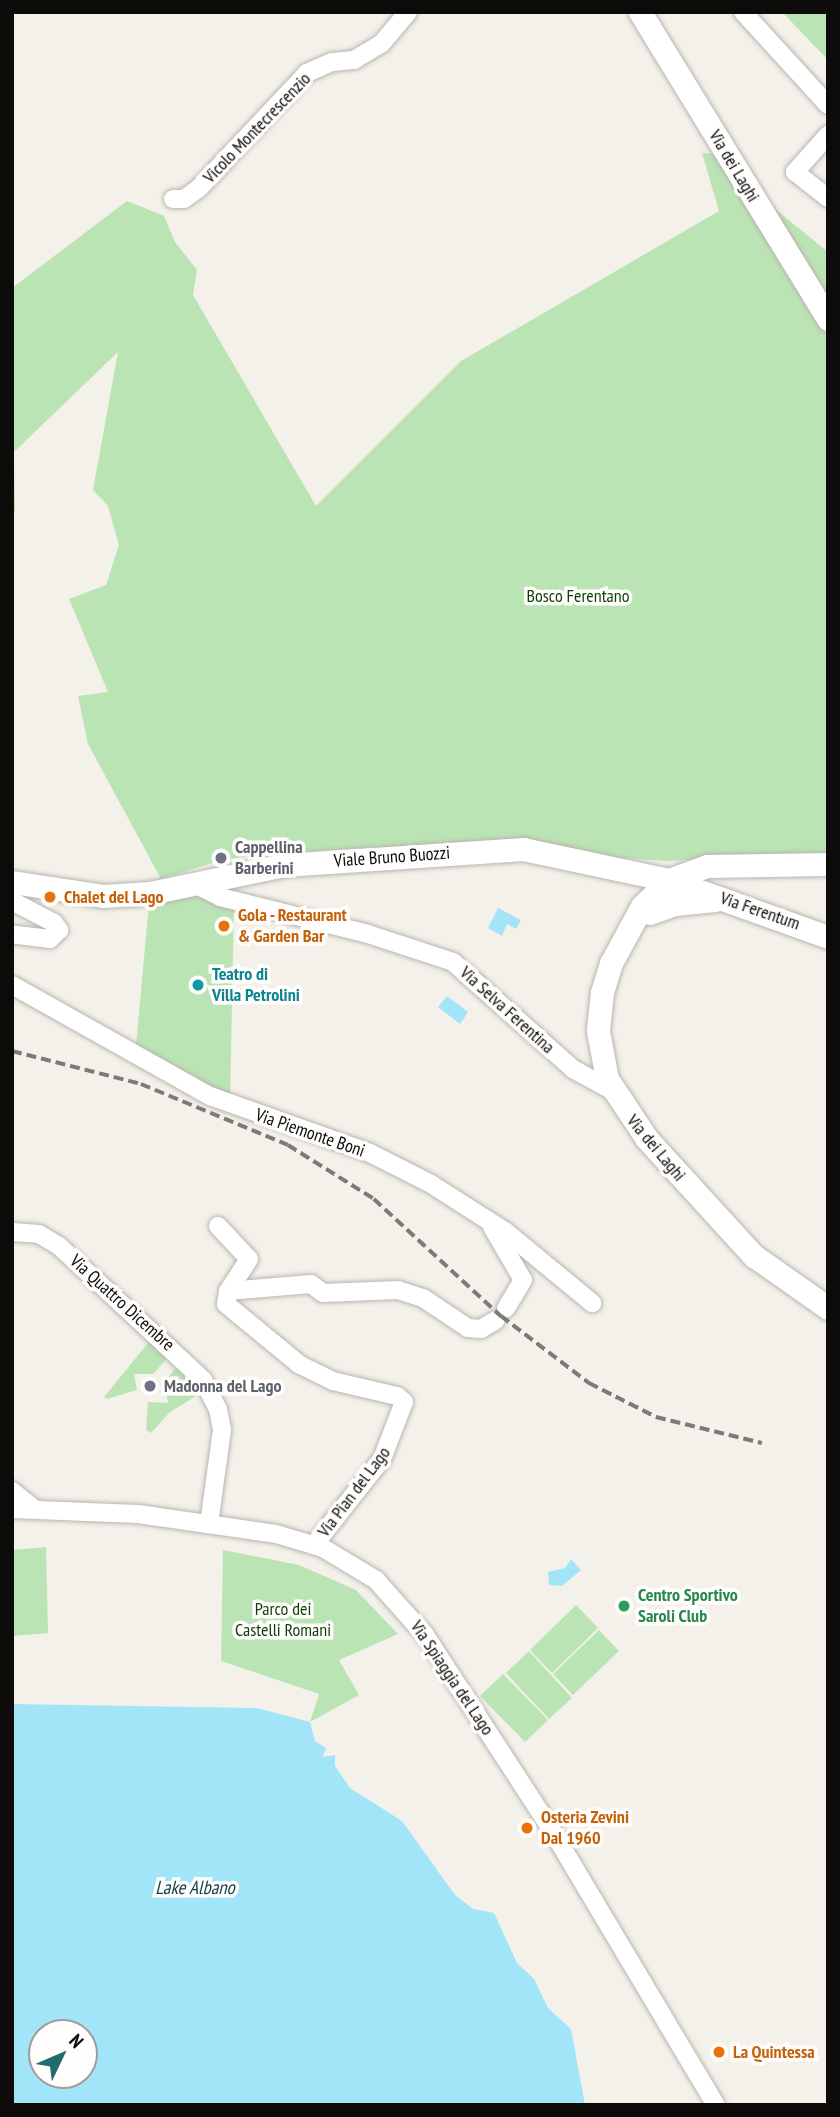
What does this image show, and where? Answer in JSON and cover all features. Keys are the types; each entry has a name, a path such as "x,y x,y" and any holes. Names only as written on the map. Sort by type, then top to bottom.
{"main road":[{"name":"Via dei Laghi","path":"640,12 828,319"},
{"name":"Viale Bruno Buozzi","path":"12,882 103,896 150,893 284,864 493,848 534,850 607,867"},
{"path":"680,884 746,873 790,862"},
{"path":"607,867 790,862 828,864"},
{"path":"636,923 680,884 707,866"},
{"path":"607,867 629,892 636,923"},
{"name":"Via Ferentum","path":"607,867 680,884 754,908 828,937"},
{"path":"746,873 740,894 754,908"},
{"path":"636,923 688,902 727,900"},
{"name":"Via dei Laghi","path":"636,923 608,971 598,1015 601,1060 613,1091 661,1156 739,1242 777,1276 828,1308"}],"street":[{"name":"Vicolo Montecrescenzio","path":"173,199 184,200 199,187 307,73 332,62 354,60 382,43 408,12"},
{"path":"743,12 828,105"},
{"path":"828,135 796,172 828,198"},
{"name":"Via Selva Ferentina","path":"193,883 220,897 369,934 453,961 578,1073 613,1091"},
{"path":"12,901 54,923 58,930 50,939 12,934"},
{"name":"Via Piemonte Boni","path":"12,985 174,1079 249,1112 387,1161 486,1218 593,1303"},
{"path":"228,1291 311,1284 323,1293 398,1290 427,1300 468,1328 481,1329 501,1314 523,1280 486,1218"},
{"path":"218,1226 249,1259 228,1291"},
{"name":"Via Quattro Dicembre","path":"12,1233 39,1234 59,1246 203,1380 218,1409 222,1430 209,1524"},
{"name":"Via Pian del Lago","path":"228,1291 226,1304 304,1368 403,1400 403,1414 386,1453 314,1545"},
{"path":"12,1491 33,1508"},
{"name":"Via Spiaggia del Lago","path":"12,1509 33,1508 209,1524 314,1545 365,1572 418,1625 570,1859 716,2105"}],"green space":[{"path":"782,12 828,12 828,60"},
{"name":"Bosco Ferentano","path":"702,153 718,154 828,331 828,853 666,861 595,856 524,840 270,853 219,861 161,879 88,744 78,696 108,692 69,599 106,585 119,545 108,506 93,490 118,352 14,452 15,512 12,510 12,288 127,201 164,216 175,242 197,270 193,295 316,506 461,361 719,211"},
{"path":"770,205 828,252 828,299"},
{"path":"193,883 234,900 230,1104 135,1056 150,893"},
{"path":"153,1337 171,1354 153,1374 134,1374 137,1390 107,1399 104,1397"},
{"path":"180,1363 201,1393 170,1412 151,1433 146,1430 148,1402 168,1403 164,1382"},
{"path":"46,1547 48,1633 12,1636 12,1550"},
{"name":"Parco dei Castelli Romani","path":"223,1550 299,1565 356,1590 398,1634 339,1660 359,1695 310,1722 319,1694 221,1661"},
{"path":"576,1605 598,1628 552,1673 530,1650"},
{"path":"599,1630 619,1651 573,1695 553,1674"},
{"path":"529,1651 572,1698 549,1719 506,1673"},
{"path":"503,1674 548,1720 525,1742 480,1696"}],"water":[{"path":"498,908 521,920 516,929 507,924 502,936 488,928"},
{"path":"447,996 468,1012 460,1024 438,1007"},
{"path":"571,1559 581,1570 562,1586 549,1585 548,1572 565,1568"},
{"name":"Lake Albano","path":"12,1704 257,1708 310,1722 315,1741 326,1748 323,1757 335,1755 335,1766 350,1788 402,1821 455,1895 473,1909 494,1913 517,1963 534,1979 548,2008 571,2029 585,2105 12,2105"}],"railway":[{"path":"12,1051 141,1084 288,1145 374,1199 501,1316 589,1383 656,1417 762,1443"}],"place":[{"name":"Cappellina Barberini","path":"221,858"},
{"name":"Chalet del Lago","path":"50,897"},
{"name":"Gola - Restaurant & Garden Bar","path":"224,926"},
{"name":"Teatro di Villa Petrolini","path":"198,985"},
{"name":"Madonna del Lago","path":"150,1386"},
{"name":"Centro Sportivo Saroli Club","path":"624,1606"},
{"name":"Osteria Zevini Dal 1960","path":"527,1828"},
{"name":"La Quintessa","path":"719,2052"}]}
